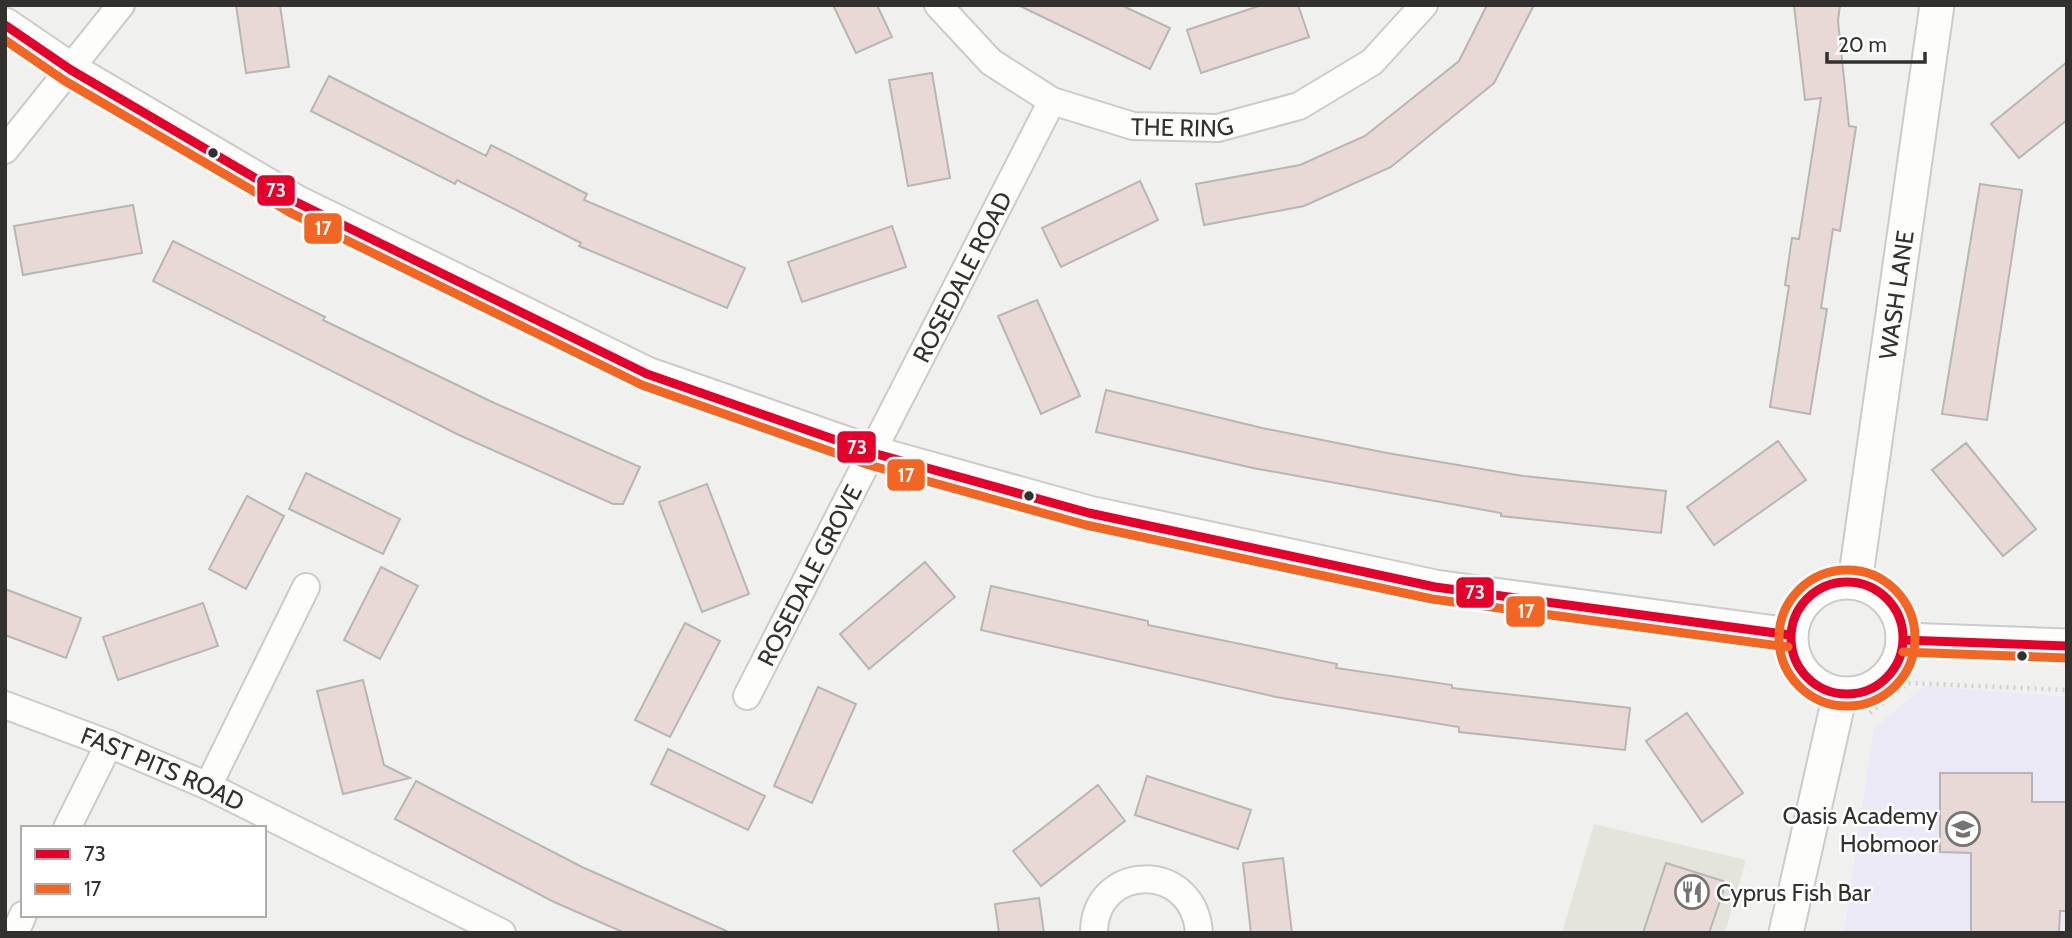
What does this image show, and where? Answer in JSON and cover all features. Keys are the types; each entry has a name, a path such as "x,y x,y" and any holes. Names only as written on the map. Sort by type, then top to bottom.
{"street":[{"path":"5,150 121,5"},
{"name":"THE RING","path":"938,5 990,62 1052,101 1133,126 1218,128 1299,106 1372,62 1424,5"},
{"name":"WASH LANE","path":"1856,582 1937,5"},
{"path":"5,25 71,70 296,202 648,374 873,453 1089,513 1435,587 1790,635"},
{"name":"ROSEDALE ROAD","path":"873,453 1052,101"},
{"name":"ROSEDALE GROVE","path":"747,696 873,453"},
{"path":"1786,933 1837,706 1886,679 1897,665 1903,640 1893,606 1869,585 1856,582 1830,584 1810,595 1797,610 1790,635 1793,655 1800,671 1824,690 1837,706"},
{"path":"208,786 306,587"},
{"path":"1903,640 2067,646"},
{"name":"FAST PITS ROAD","path":"5,705 109,744 208,786 475,927 502,933"},
{"path":"68,826 109,744"},
{"path":"1094,933 1100,905 1111,891 1127,882 1144,878 1161,880 1177,888 1189,900 1196,915 1199,933"},
{"path":"15,933 22,917"}],"path":[{"path":"1837,706 1868,715 1908,682 2067,690"}],"shaded area":[{"name":"Oasis Academy Hobmoor","path":"1925,686 2067,697 2067,933 1844,933 1874,728"},
{"path":"1594,824 1746,860 1725,933 1562,933"}],"building":[{"path":"236,5 280,5 289,67 246,73"},
{"path":"833,5 877,5 892,37 856,53"},
{"path":"1018,5 1121,5 1170,28 1150,69"},
{"path":"1262,5 1298,5 1309,37 1201,73 1187,30"},
{"path":"1487,5 1534,5 1494,83 1391,167 1304,206 1204,225 1196,184 1300,165 1365,136 1459,61"},
{"path":"1794,5 1840,5 1838,21 1849,126 1856,127 1840,231 1833,229 1821,308 1827,309 1810,414 1770,407 1789,286 1785,285 1792,238 1799,239 1821,98 1805,100"},
{"path":"2067,62 2067,120 2019,158 1991,124"},
{"path":"932,73 950,178 908,186 889,80"},
{"path":"329,76 486,156 491,145 587,194 584,200 745,268 727,308 579,246 581,243 457,180 455,184 311,111"},
{"path":"1140,181 1158,220 1061,267 1042,228"},
{"path":"1980,184 2022,190 1987,420 1942,414"},
{"path":"133,205 142,253 23,275 14,226"},
{"path":"892,226 906,267 802,302 788,262"},
{"path":"173,241 325,317 323,320 490,401 640,467 623,504 613,504 459,435 153,281"},
{"path":"1037,300 1080,396 1041,414 998,316"},
{"path":"1106,390 1262,428 1387,453 1523,476 1666,491 1661,533 1501,516 1501,513 1253,468 1096,432"},
{"path":"1778,441 1806,480 1714,545 1687,507"},
{"path":"1966,443 2036,529 2003,556 1932,470"},
{"path":"306,473 400,519 383,554 289,509"},
{"path":"707,484 749,594 702,612 659,502"},
{"path":"247,496 284,516 246,589 209,569"},
{"path":"925,562 955,597 869,669 840,634"},
{"path":"381,567 418,586 380,659 344,640"},
{"path":"991,586 1148,621 1148,625 1337,664 1336,668 1452,685 1452,688 1630,708 1625,750 1459,732 1459,727 1276,697 981,630"},
{"path":"5,589 81,618 66,658 5,635"},
{"path":"203,603 218,646 118,680 103,637"},
{"path":"685,623 720,641 670,737 635,720"},
{"path":"363,680 384,765 410,778 343,794 317,691"},
{"path":"818,687 856,704 812,803 774,786"},
{"path":"1687,713 1743,793 1702,822 1646,741"},
{"path":"668,749 765,796 748,830 651,784"},
{"path":"1940,773 2032,773 2032,802 2067,802 2067,911 2060,911 2059,933 1971,933 1971,853 1940,852"},
{"path":"1147,776 1251,810 1238,849 1135,815"},
{"path":"416,781 582,867 731,933 625,933 554,902 395,819"},
{"path":"1098,785 1125,821 1041,886 1013,851"},
{"path":"1283,858 1292,933 1251,933 1243,863"},
{"path":"1666,863 1723,881 1723,892 1709,933 1643,933"},
{"path":"1039,898 1044,933 999,933 995,904"}],"transit line":[{"name":"73","path":"5,25 71,70 296,202 647,374 873,453 1089,513 1435,587 1790,635"},
{"name":"17","path":"5,40 65,81 291,213 642,385 869,465 1086,525 1432,599 1788,647"},
{"name":"17","path":"1847,570 1873,575 1895,590 1910,612 1915,638 1910,664 1895,686 1873,701 1847,706 1821,701 1799,686 1784,664 1779,638 1784,612 1799,590 1821,575 1847,570"},
{"name":"73","path":"1847,582 1868,586 1886,599 1899,617 1903,638 1899,659 1886,677 1868,690 1847,694 1826,690 1808,677 1795,659 1791,638 1795,617 1808,599 1826,586 1847,582"},
{"name":"73","path":"1903,640 2067,646"},
{"name":"17","path":"1903,652 2067,658"}],"place":[{"name":"Oasis Academy Hobmoor","path":"1963,829"},
{"name":"Cyprus Fish Bar","path":"1692,892"}]}
